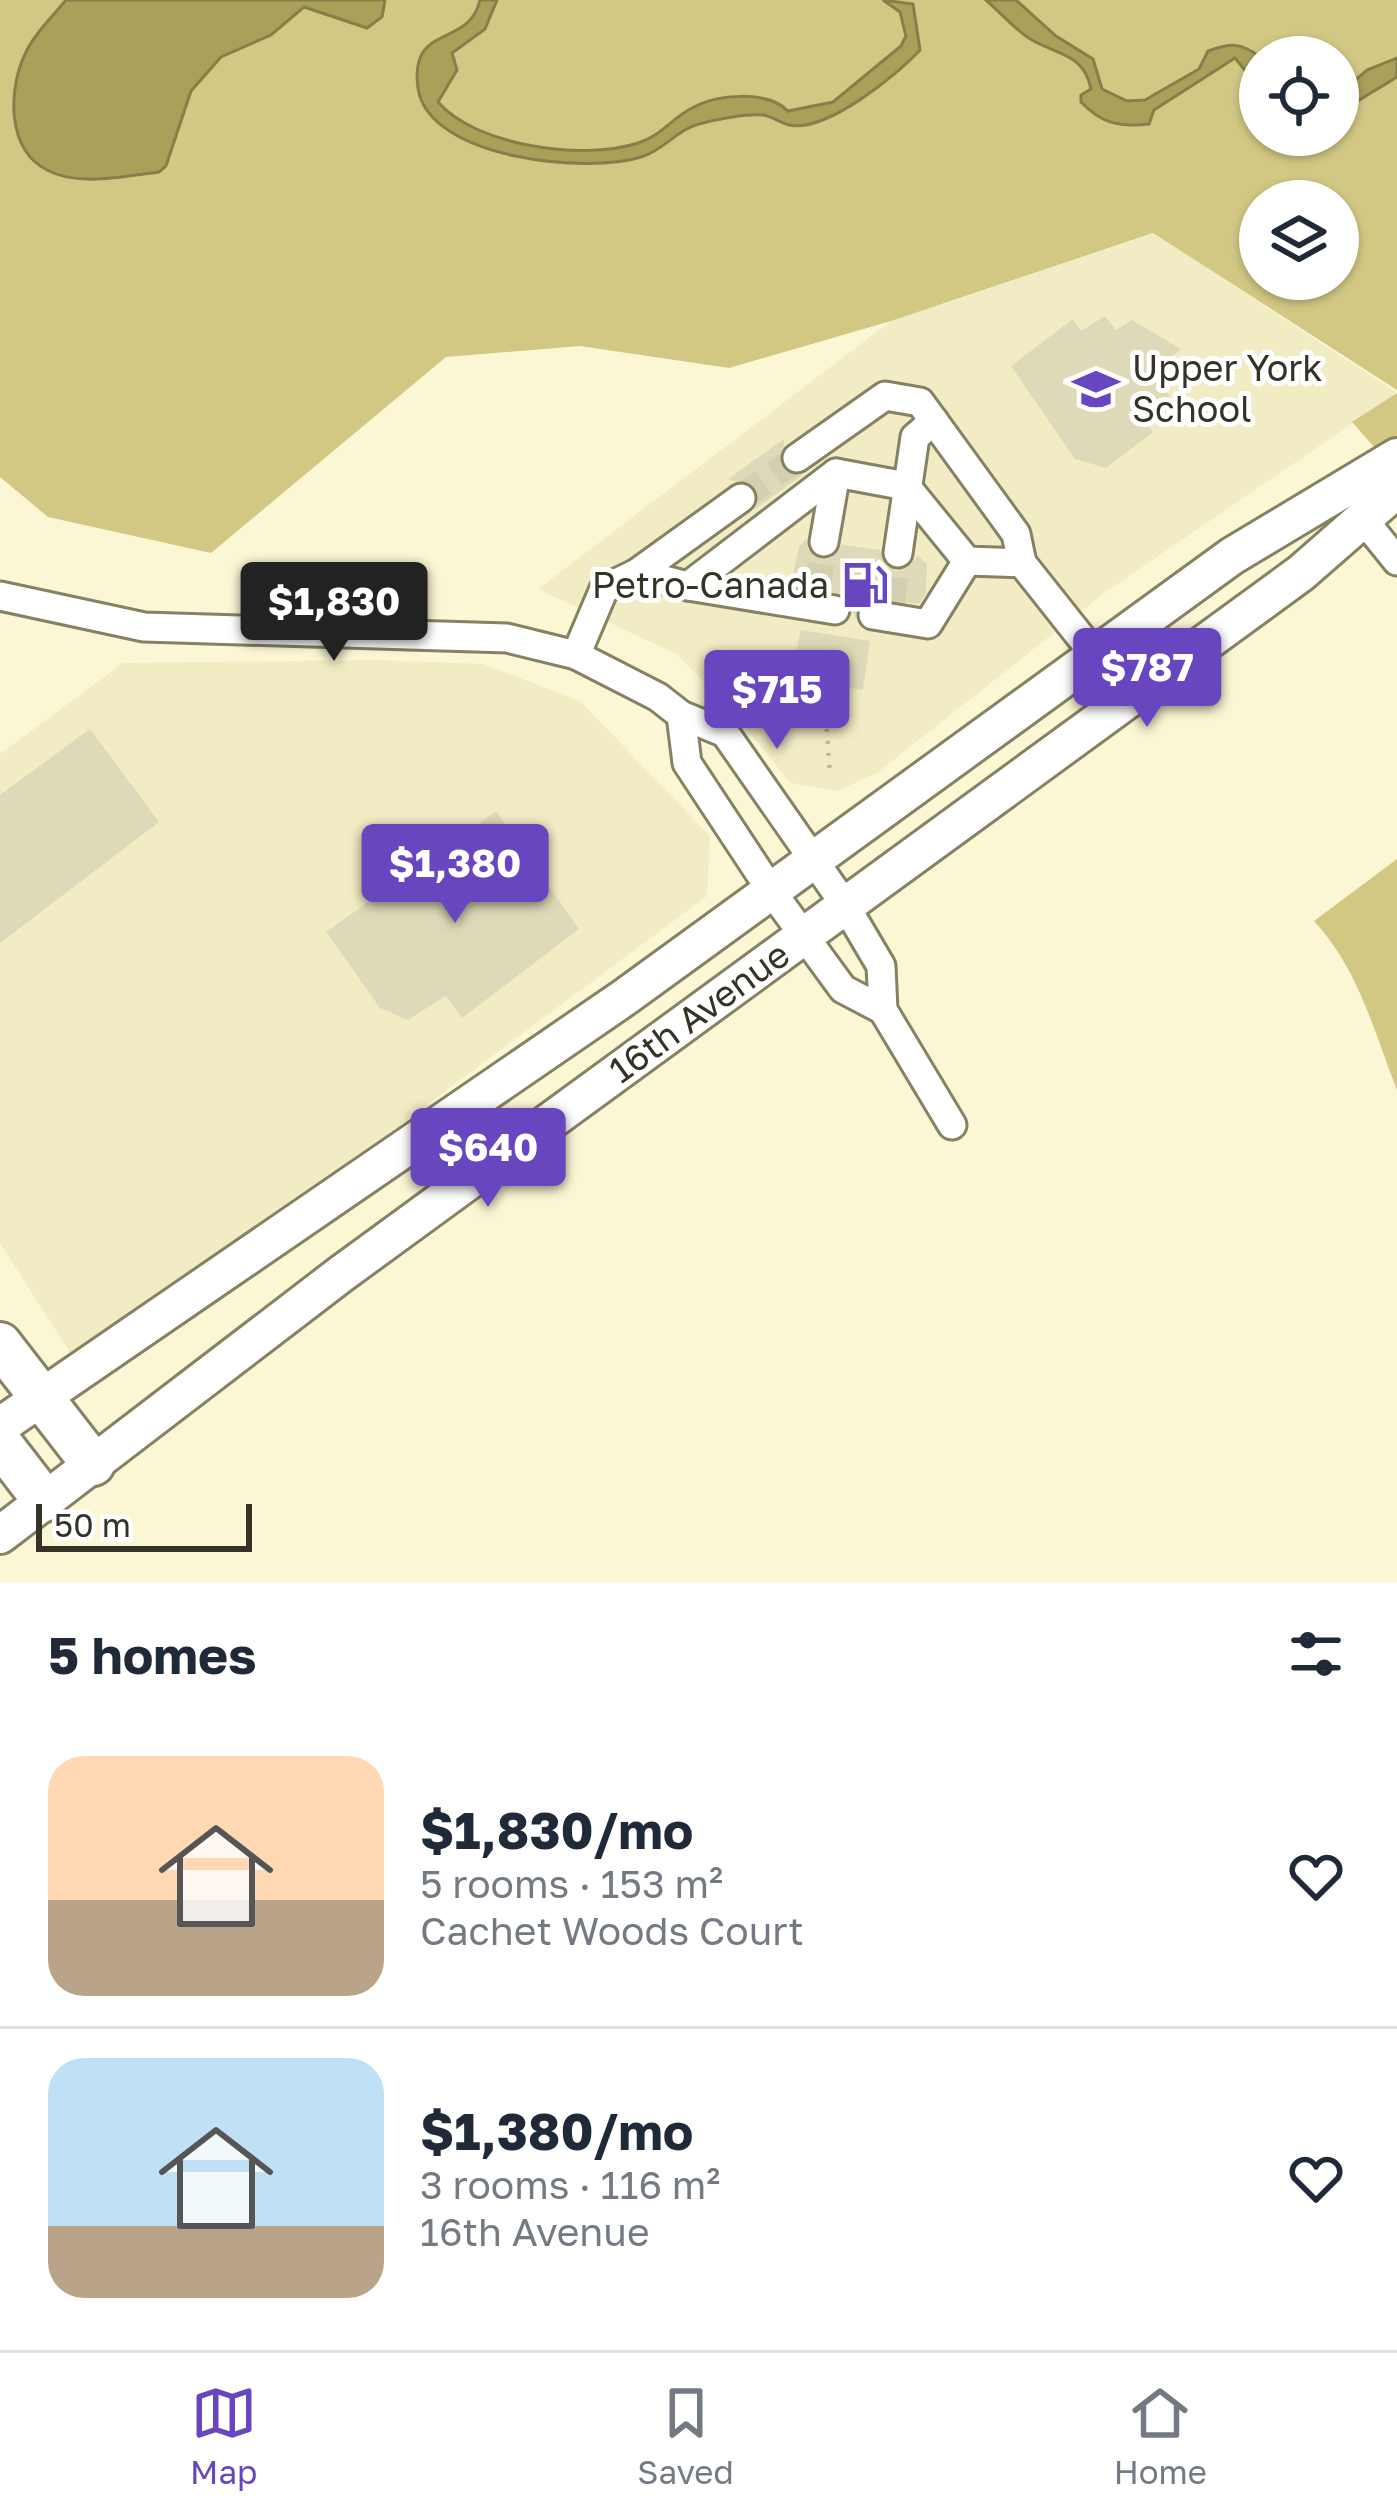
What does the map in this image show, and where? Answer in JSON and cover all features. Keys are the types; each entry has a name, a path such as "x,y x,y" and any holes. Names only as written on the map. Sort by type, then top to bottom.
{"highway":[{"path":"0,1344 93,1464"},
{"path":"0,1443 44,1500"}],"main road":[{"name":"16th Avenue","path":"0,1426 815,862 1232,556 1397,457"},
{"name":"16th Avenue","path":"0,1535 341,1274 1301,573 1397,489"}],"street":[{"path":"797,458 885,396 920,402 1016,534 1022,563 1095,655"},
{"path":"898,553 915,437 934,421"},
{"path":"688,586 836,473 906,486 967,561 1022,563"},
{"path":"824,542 836,473"},
{"path":"576,655 604,589 637,573 741,498"},
{"path":"1363,519 1397,560"},
{"path":"885,612 928,624 967,561"},
{"path":"637,573 688,586 822,603"},
{"path":"0,596 144,627 506,638 576,655 658,697 680,715 725,734 845,905 881,966 883,1010 952,1125"},
{"path":"680,715 687,763 772,892 843,989 883,1010"}],"path":[{"path":"824,693 830,775"}],"shaded area":[{"path":"0,0 1397,0 1397,390 1257,300 1359,300 1359,180 1239,180 1239,288 1153,233 891,321 729,368 580,346 446,357 211,553 48,517 0,477"},
{"path":"66,0 385,0 382,17 367,28 304,7 271,35 221,57 191,91 166,166 159,172 87,179 59,175 34,160 24,148 14,117 16,83 26,52"},
{"path":"480,0 497,0 485,29 452,53 457,70 438,102 478,130 561,150 638,143 692,108 728,97 768,100 788,111 833,102 901,46 906,36 900,12 883,0 913,4 920,50 878,87 822,120 789,125 763,115 731,117 692,127 644,156 551,162 479,146 450,131 428,112 418,88 422,53 464,25"},
{"path":"986,0 1016,0 1056,36 1093,59 1102,89 1127,101 1145,100 1199,69 1208,51 1239,46 1239,63 1235,58 1154,110 1149,124 1129,125 1096,115 1081,102 1081,95 1091,89 1076,62 1026,36"},
{"path":"1397,58 1397,77 1359,100 1359,77"},
{"path":"1154,233 1239,289 1239,300 1256,300 1397,393 1107,591 877,773 837,791 790,783 732,710 676,654 538,589 891,321"},
{"path":"1397,393 1397,473 1352,422"},
{"path":"373,660 483,664 580,701 710,836 707,896 78,1365 0,1243 0,754 123,663"},
{"path":"1397,859 1397,1090 1354,980 1314,921"}],"building":[{"name":"Upper York School","path":"1105,316 1116,330 1132,320 1181,349 1152,373 1177,406 1149,426 1153,432 1106,468 1075,459 1011,366 1073,319 1081,331"},
{"path":"784,439 782,467 791,475 804,474 755,509 759,497 755,487 728,479"},
{"path":"806,539 808,549 820,559 831,558 842,545 880,550 886,566 897,571 906,569 918,556 927,564 926,593 919,604 866,599 858,605 856,619 845,595 791,582 799,547"},
{"path":"801,630 870,641 863,690 790,679"},
{"path":"90,729 159,822 0,943 0,795"},
{"path":"496,811 579,929 462,1018 446,996 408,1020 380,1008 326,932"}],"tunnel":[{"path":"741,498 797,458"},
{"path":"817,591 824,542"},
{"path":"891,604 898,553"}],"place":[{"name":"Upper York School","path":"1096,389"},
{"name":"Petro-Canada","path":"865,585"}]}
